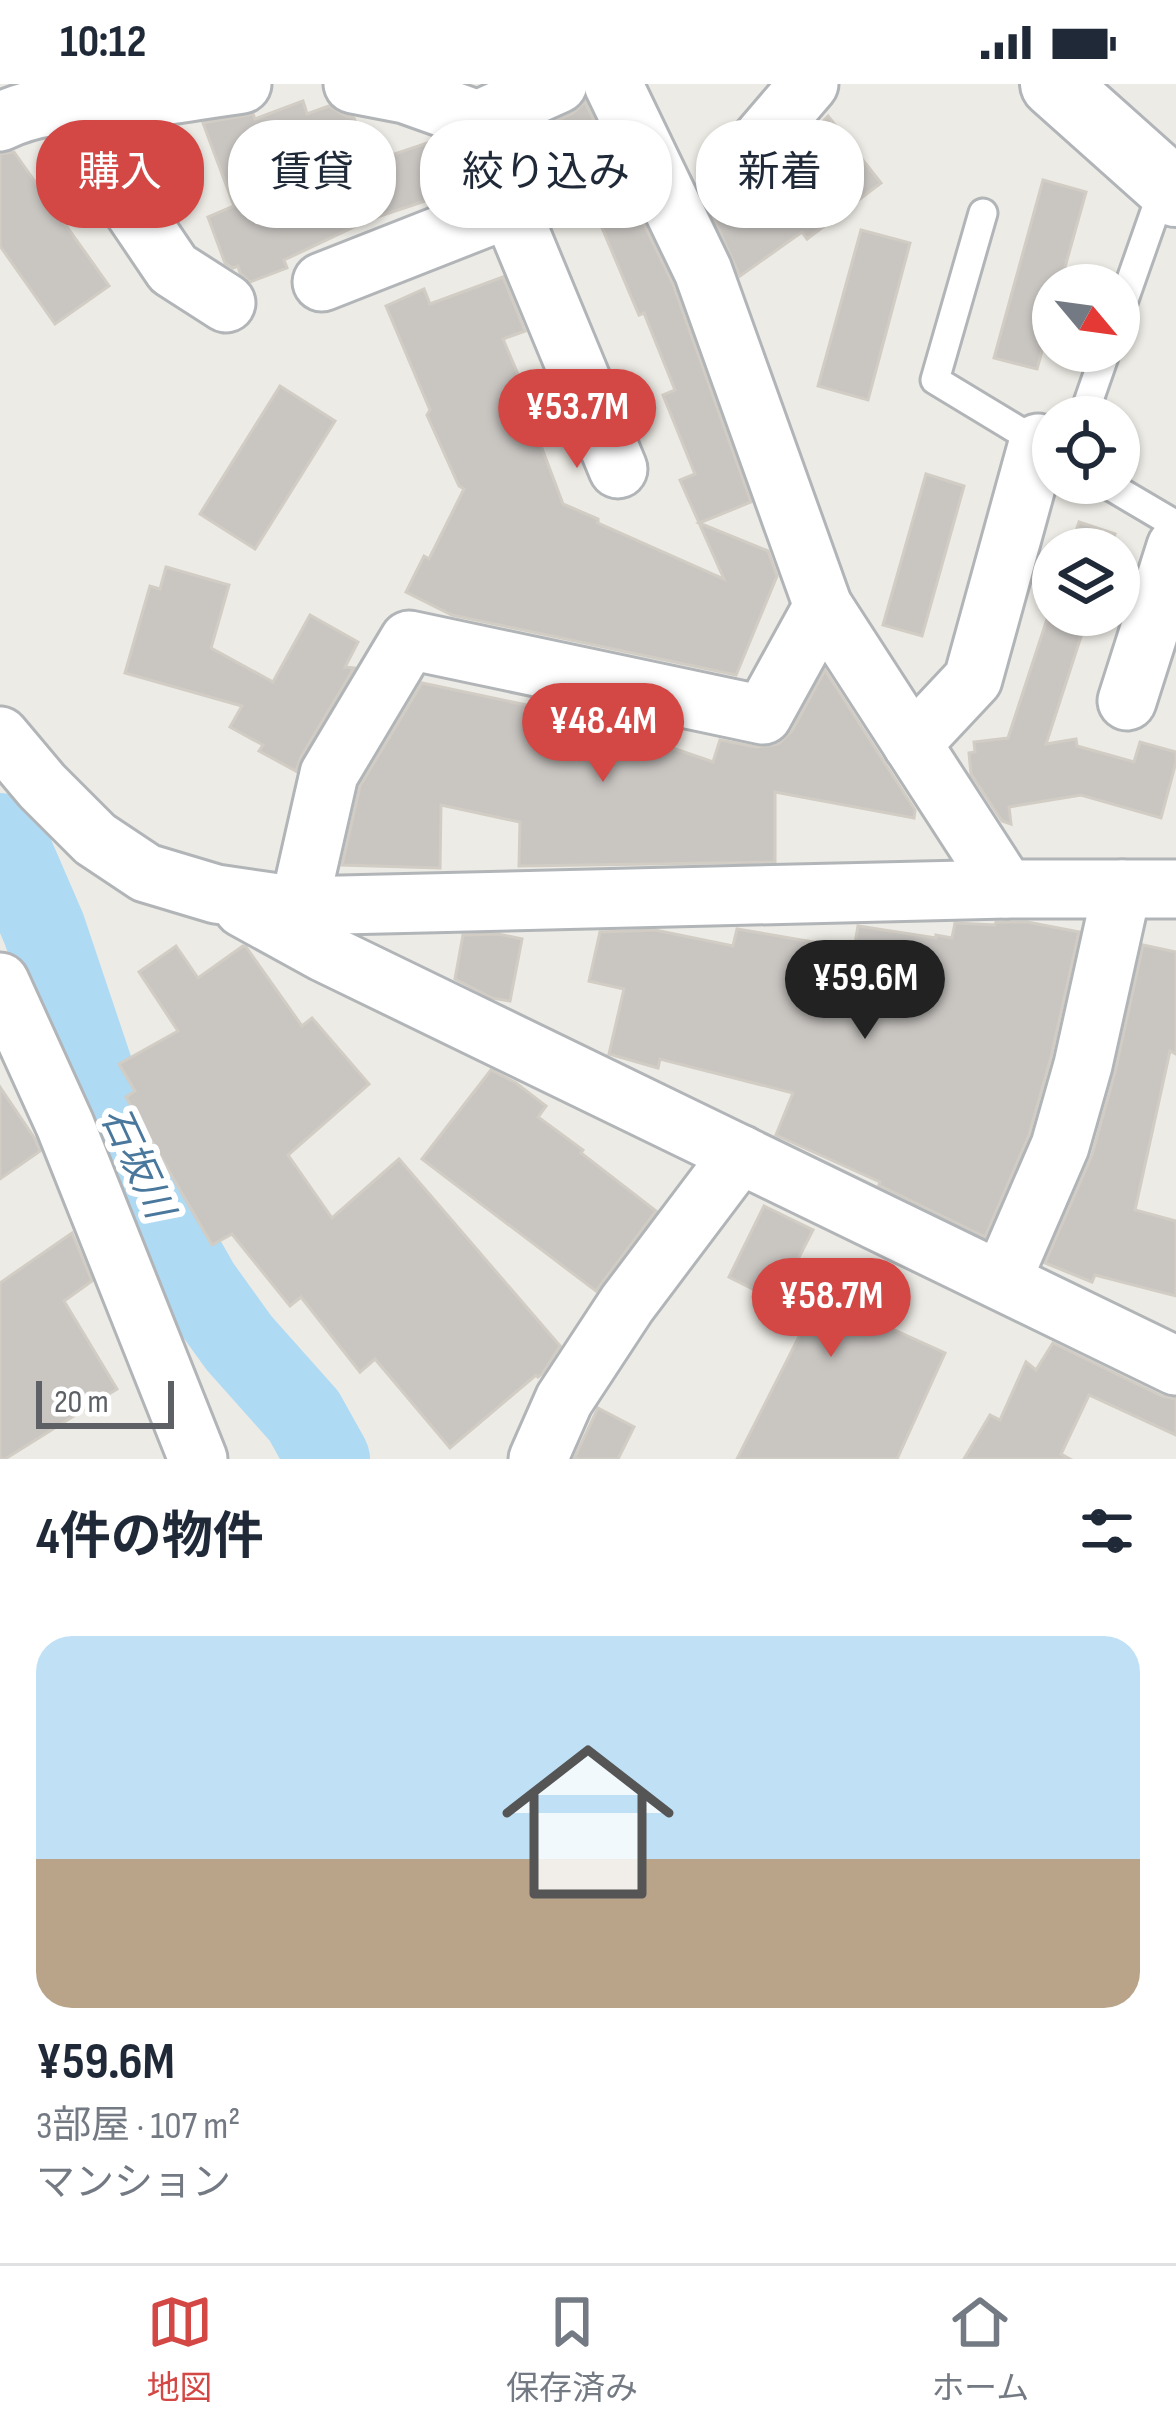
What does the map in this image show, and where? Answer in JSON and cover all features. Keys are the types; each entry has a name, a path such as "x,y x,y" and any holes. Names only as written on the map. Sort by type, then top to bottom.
{"street":[{"path":"0,122 141,91 242,84"},
{"path":"389,87 478,120 559,84"},
{"path":"613,84 703,271 823,607 1006,889"},
{"path":"778,120 809,84"},
{"path":"1059,86 1170,188"},
{"path":"62,105 173,269 226,303"},
{"path":"322,282 459,228"},
{"path":"518,228 618,469"},
{"path":"912,744 973,679 1034,504"},
{"path":"1127,700 1176,547"},
{"path":"298,906 329,774 409,640 763,715 823,607"},
{"path":"0,736 42,787 95,839 146,873 216,894 298,906 1149,889 1083,1065 1060,1146 1002,1280"},
{"path":"216,894 323,952 1176,1366"},
{"path":"0,982 65,1125 198,1459"},
{"path":"538,1459 564,1400 614,1323 740,1154"}],"lane":[{"path":"1139,264 1170,188"},
{"path":"983,213 935,380 1032,425"},
{"path":"1140,504 1176,525"}],"building":[{"path":"303,101 307,114 329,106 355,120 228,120 228,190 204,123 253,114 255,119"},
{"path":"585,102 594,120 558,120"},
{"path":"420,145 420,203 396,211 396,154"},
{"path":"14,152 36,183 36,228 68,228 109,286 55,324 0,246 0,154"},
{"path":"864,162 881,183 864,196"},
{"path":"1043,180 1086,192 1066,264 1032,264 1032,368 994,358"},
{"path":"228,209 228,228 352,228 284,260 287,268 250,282 238,266 225,263 208,217"},
{"path":"602,228 646,228 673,284 751,502 699,523 680,480 695,474 663,395 675,390 644,313 639,315"},
{"path":"718,228 822,228 807,239 802,232 740,276"},
{"path":"861,230 910,243 868,400 818,386"},
{"path":"503,277 525,331 503,339 534,412 529,414 563,504 724,579 699,523 768,551 777,576 736,675 452,615 406,592 424,556 429,559 464,489 427,415 430,410 386,306 424,289 430,304"},
{"path":"280,386 335,421 255,549 200,514"},
{"path":"926,474 964,486 922,636 883,625"},
{"path":"166,567 229,585 211,648 273,682 310,615 358,642 345,667 354,668 296,771 259,751 263,745 230,727 242,706 125,673 150,586 160,589"},
{"path":"1042,636 1081,636 1046,744 1076,739 1077,746 1134,762 1140,742 1176,752 1161,818 1081,795 1009,807 1011,824 1002,821 971,774 969,753 975,752 974,742 1008,738"},
{"path":"825,670 915,810 914,818 775,792 775,862 519,866 520,822 441,805 440,868 342,865 360,786 422,683 550,710 549,715 615,728 713,762 720,740 756,747 778,744 792,731"},
{"path":"1027,922 1079,932 1029,1135 985,1237 776,1135 793,1093 660,1059 658,1068 609,1054 624,989 589,981 600,932 655,930 733,946 737,929 854,949 858,926 952,938 955,923"},
{"path":"463,935 522,939 510,1001 492,998 455,979"},
{"path":"1143,945 1176,952 1176,1054 1170,1051 1135,1210 1176,1221 1176,1296 1095,1275 1092,1282 1045,1263 1092,1155"},
{"path":"176,946 198,978 246,947 302,1026 312,1018 369,1084 288,1155 332,1218 399,1159 560,1346 542,1374 450,1448 375,1359 360,1372 301,1297 290,1306 232,1234 212,1245 126,1097 135,1091 119,1064 178,1031 139,972"},
{"path":"491,1070 546,1106 538,1117 656,1211 596,1291 422,1159"},
{"path":"0,1087 40,1151 0,1179"},
{"path":"764,1206 813,1230 797,1261 877,1298 868,1318 945,1353 897,1459 737,1459 809,1317 729,1277"},
{"path":"72,1233 92,1281 64,1301 117,1389 0,1459 0,1283"},
{"path":"1053,1343 1176,1399 1176,1435 1089,1395 1061,1454 1070,1459 964,1459 990,1415 1000,1420 1026,1362 1036,1370"},
{"path":"598,1408 634,1427 618,1459 574,1459"}],"waterway":[{"name":"石坂川","path":"0,835 44,929 100,1096 131,1168 198,1286 239,1343 304,1416 328,1459"}]}
